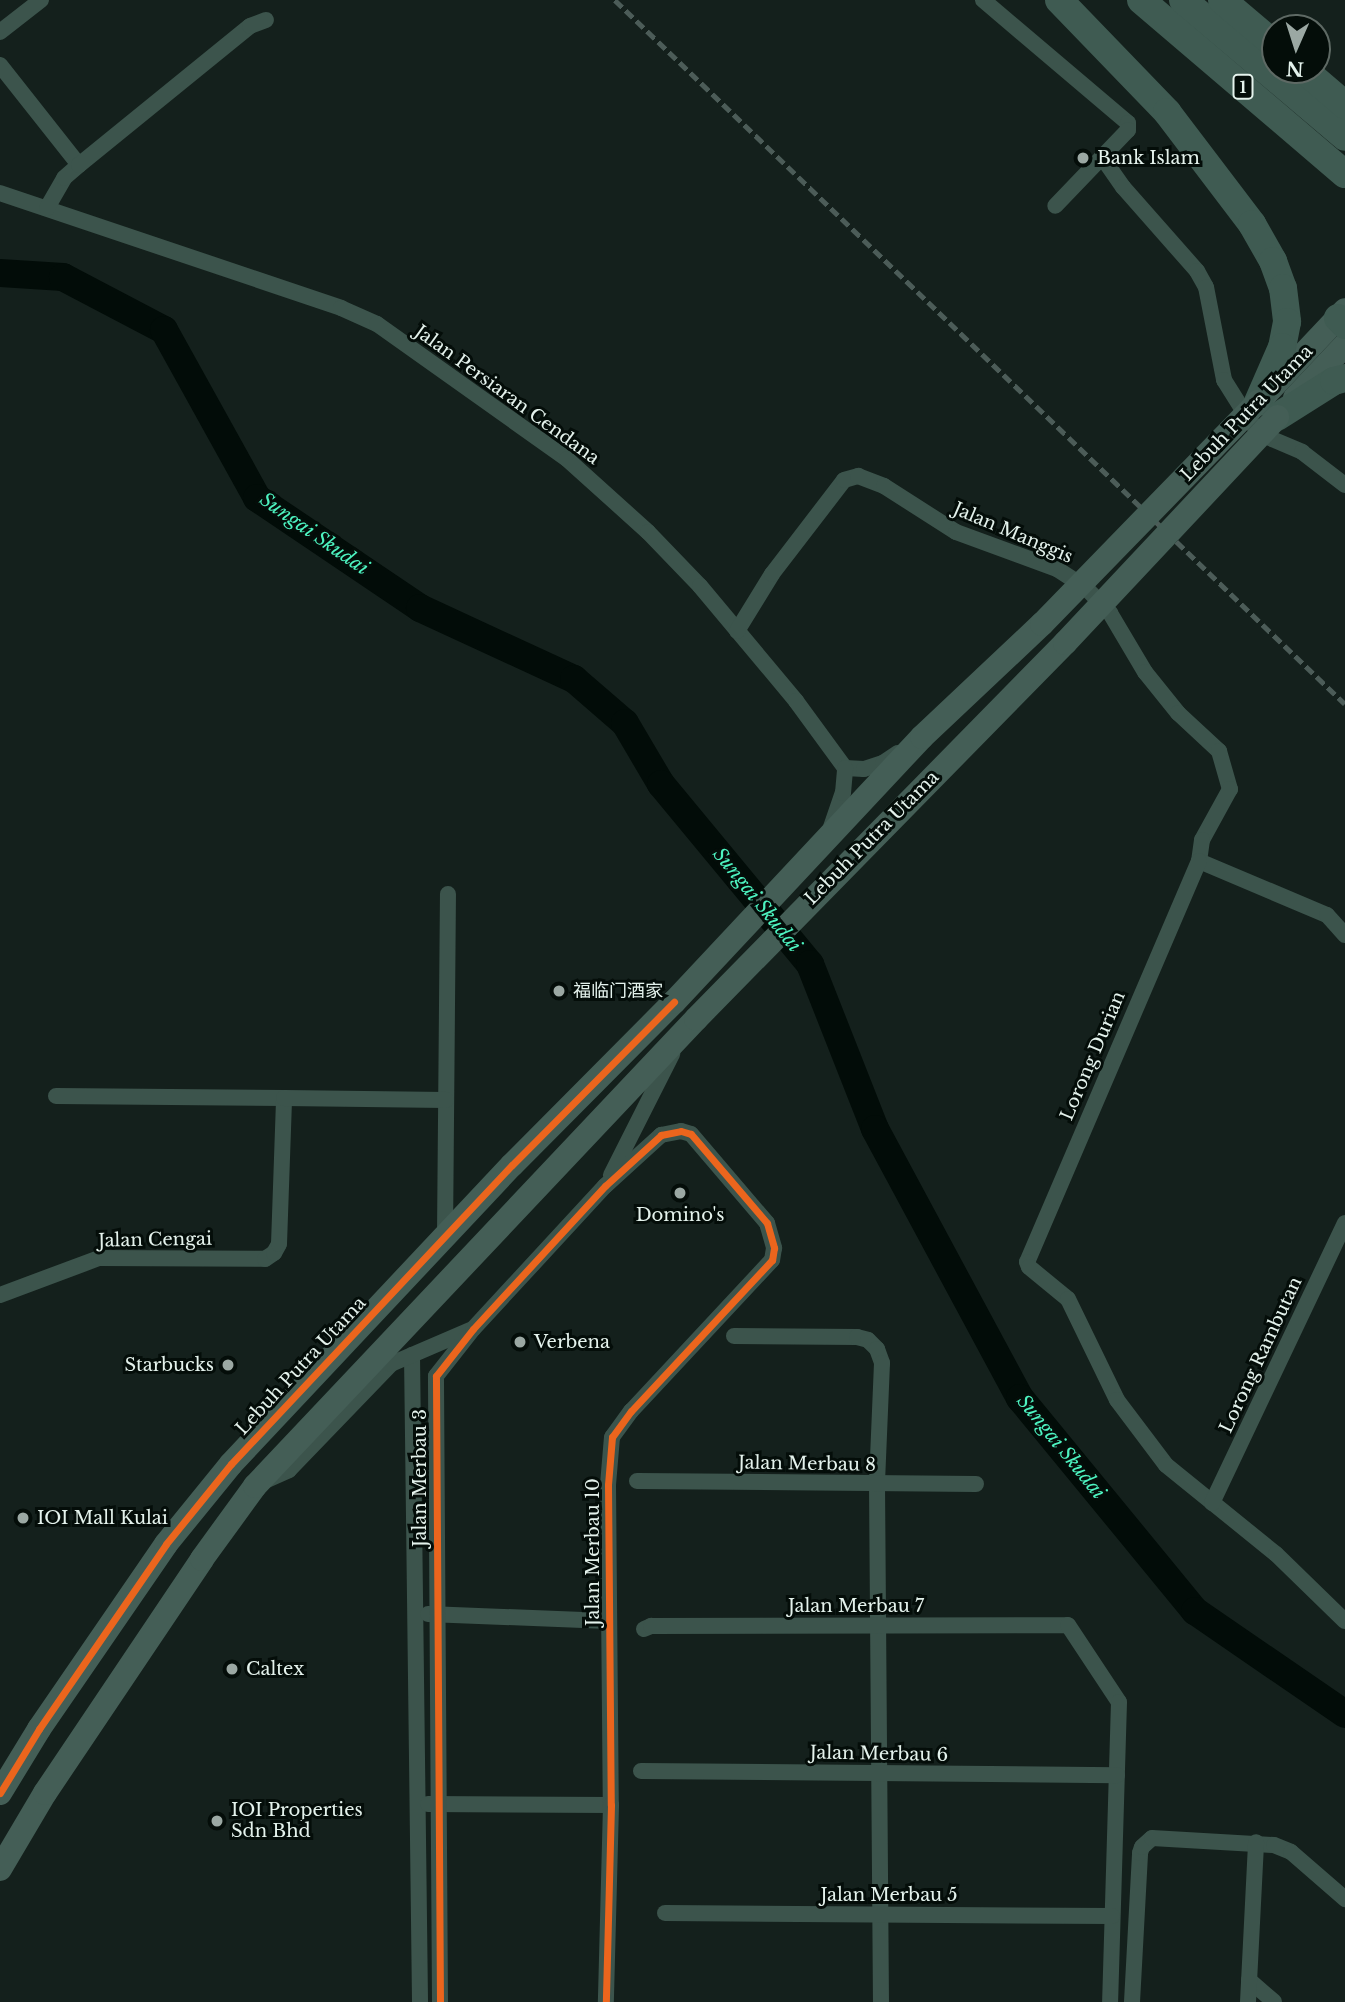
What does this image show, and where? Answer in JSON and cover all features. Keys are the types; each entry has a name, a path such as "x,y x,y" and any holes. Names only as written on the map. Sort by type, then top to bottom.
{"highway":[{"path":"1059,0 1167,112 1252,224 1273,261 1283,288 1287,321 1268,410"},
{"name":"1","path":"1141,0 1345,174"},
{"name":"1","path":"1183,0 1345,137"},
{"path":"1222,0 1261,33"},
{"path":"1321,84 1345,104"},
{"path":"1268,410 1345,378"}],"main road":[{"name":"Lebuh Putra Utama","path":"0,1869 45,1793 202,1559 256,1486 688,1028 1065,643 1268,410 1343,318"},
{"name":"Lebuh Putra Utama","path":"0,1793 100,1638 174,1534 231,1464 445,1235 674,1002 922,737 1268,410 1345,345"}],"street":[{"path":"983,0 1128,123 1128,130 1055,206"},
{"path":"1049,0 1118,63"},
{"path":"0,32 30,3"},
{"path":"47,208 64,178 79,165 250,26 266,20"},
{"path":"0,65 79,165"},
{"path":"1102,157 1123,187 1197,271 1206,287 1224,380 1251,423 1272,439 1302,452 1345,485"},
{"name":"Jalan Persiaran Cendana","path":"0,193 341,308 377,324 567,459 648,532 796,701 845,768"},
{"name":"Jalan Manggis","path":"737,631 772,574 844,481 858,477 884,486 956,532 1057,569 1086,588 1110,613 1145,672 1178,713 1219,751 1227,769 1230,789 1206,829 1199,861"},
{"path":"820,847 838,813 845,768 864,769 883,763 922,737"},
{"path":"1199,861 1327,915 1345,935"},
{"name":"Lorong Durian","path":"1199,861 1028,1254 1029,1267 1068,1299 1117,1400 1166,1465 1212,1503"},
{"path":"445,1235 449,894"},
{"path":"605,1186 688,1028"},
{"path":"56,1096 446,1100"},
{"name":"Jalan Cengai","path":"0,1295 82,1262 99,1258 265,1259 274,1253 279,1244 284,1098"},
{"name":"Jalan Merbau 3","path":"440,2002 436,1376 472,1329 605,1186 661,1135 681,1131 691,1134 731,1179"},
{"name":"Jalan Merbau 10","path":"607,2002 611,1805 608,1485 612,1437 631,1410 772,1261 774,1248 767,1223 731,1179"},
{"name":"Lorong Rambutan","path":"1212,1503 1345,1223"},
{"path":"256,1486 289,1470 391,1364 472,1329"},
{"path":"734,1336 868,1340 877,1349 882,1363 877,1484 881,2002"},
{"path":"412,1355 420,2002"},
{"name":"Jalan Merbau 8","path":"637,1481 976,1484"},
{"path":"1212,1503 1276,1554 1345,1621"},
{"path":"414,1613 608,1621"},
{"name":"Jalan Merbau 7","path":"644,1629 651,1626 1068,1625 1117,1695 1117,1775"},
{"name":"Jalan Merbau 6","path":"641,1771 1117,1775"},
{"path":"1110,2002 1117,1775"},
{"path":"416,1804 611,1805"},
{"path":"1132,2002 1140,1853 1146,1842 1158,1837 1256,1842 1291,1852 1345,1899"},
{"path":"1248,2002 1256,1842"},
{"name":"Jalan Merbau 5","path":"664,1913 1112,1916"},
{"path":"1249,1980 1274,2002"}],"waterway":[{"name":"Sungai Skudai","path":"0,273 63,277 164,330 257,498 420,608 574,679 625,723 661,784 810,964 875,1129 1020,1398 1195,1611 1345,1714"}],"railway":[{"path":"615,0 1345,704"}],"cycle path":[{"path":"0,1793 39,1729 166,1544 231,1464 512,1165 674,1002"},
{"path":"440,2002 436,1376 473,1329 605,1186 661,1135 681,1131 691,1134 767,1223 774,1248 772,1260 631,1411 612,1437 608,1485 611,1805 606,2002"}],"place":[{"name":"Bank Islam","path":"1083,158"},
{"name":"福临门酒家","path":"559,991"},
{"name":"Domino's","path":"680,1193"},
{"name":"Verbena","path":"520,1342"},
{"name":"Starbucks","path":"228,1365"},
{"name":"IOI Mall Kulai","path":"23,1518"},
{"name":"Caltex","path":"232,1669"},
{"name":"IOI Properties Sdn Bhd","path":"217,1821"}]}
